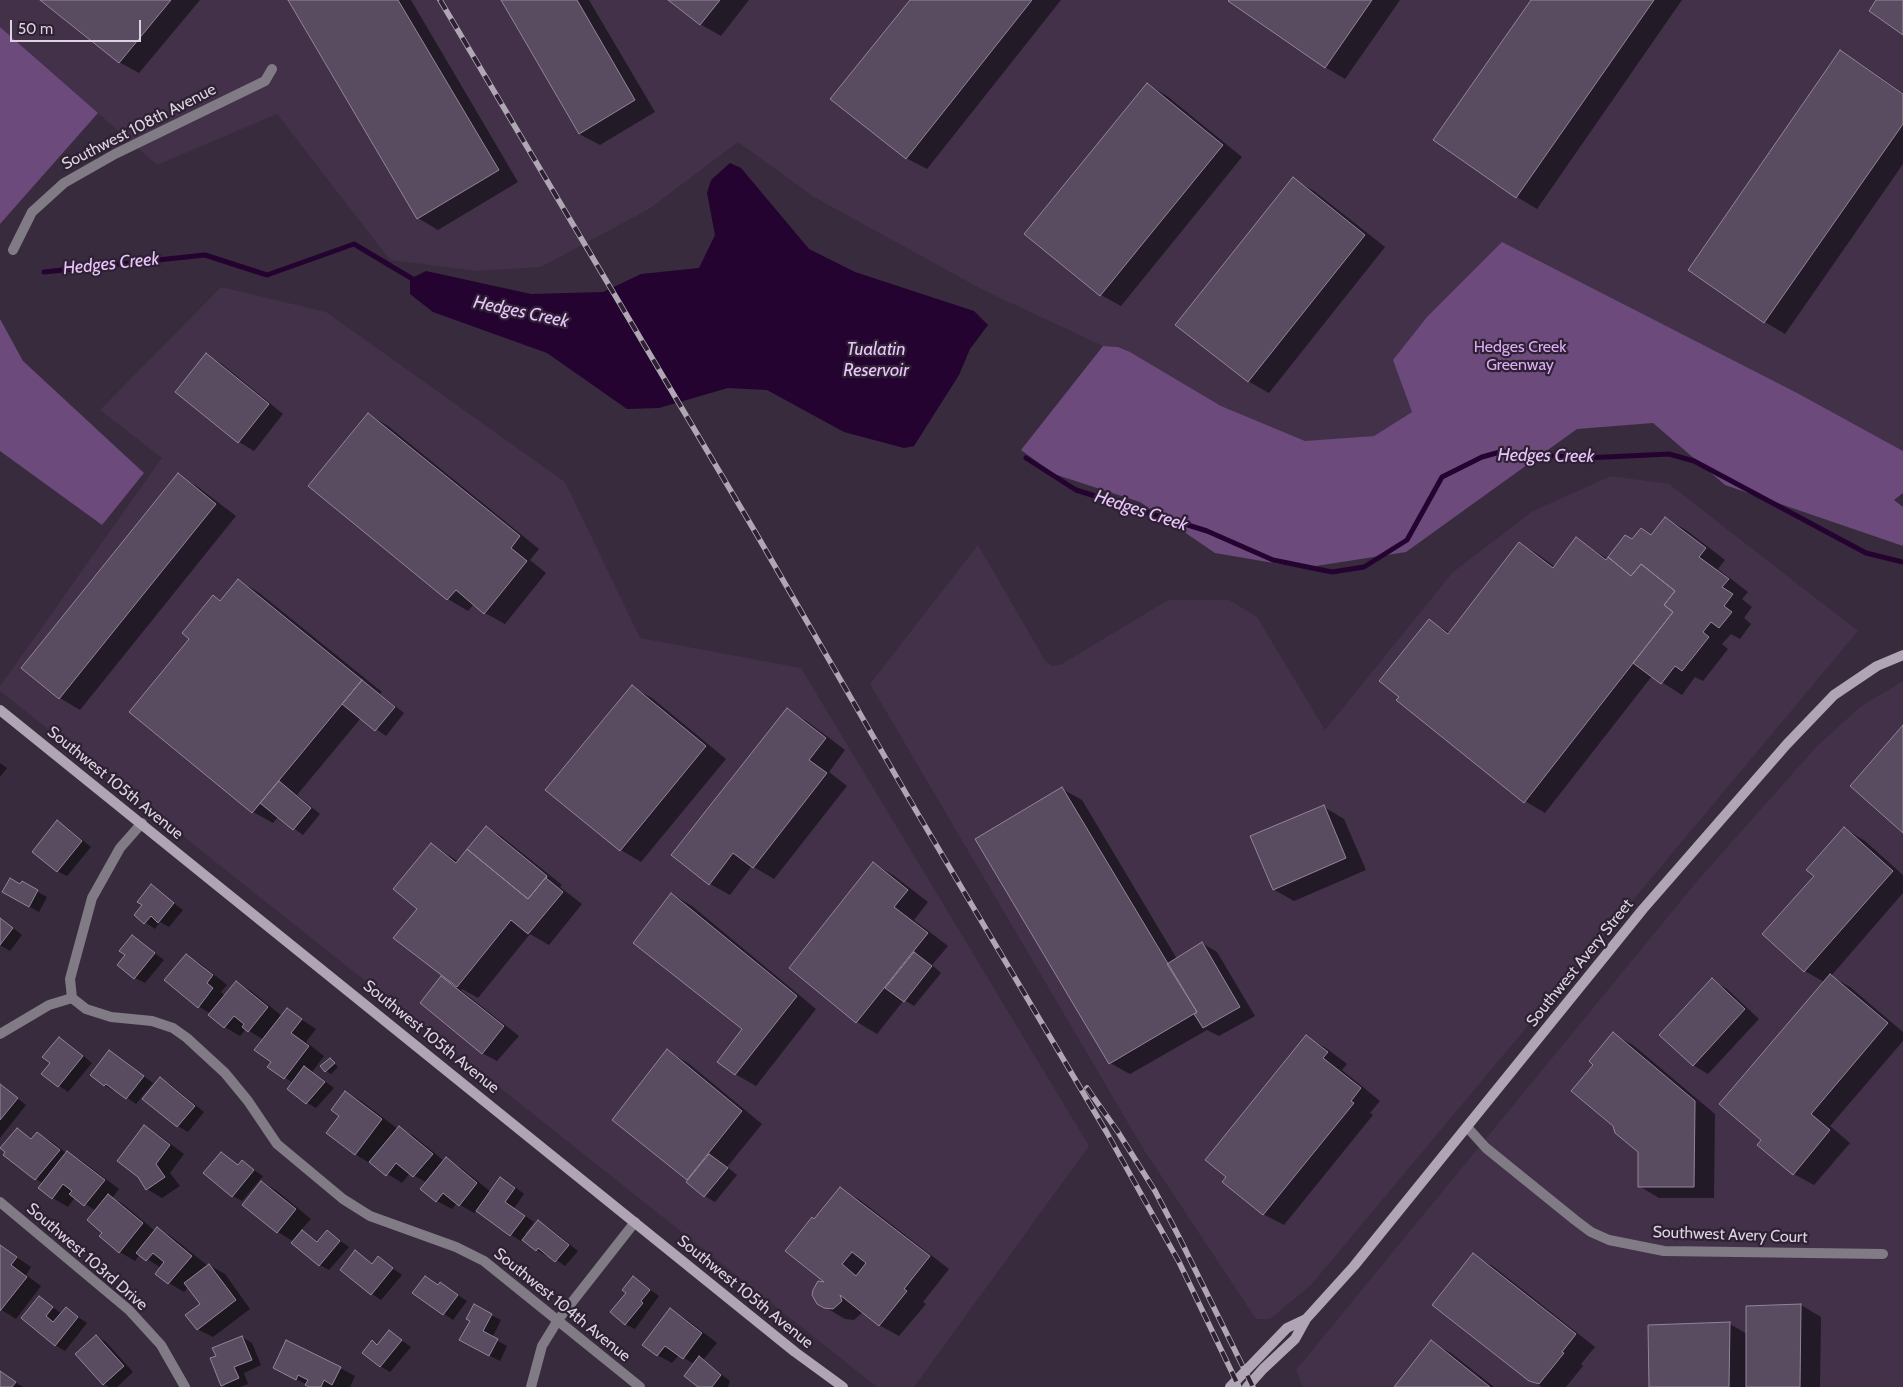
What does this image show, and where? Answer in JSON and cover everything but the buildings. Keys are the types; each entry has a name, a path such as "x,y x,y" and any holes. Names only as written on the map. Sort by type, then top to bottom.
{"main road":[{"name":"Southwest Avery Street","path":"1248,1387 1263,1369 1295,1339 1306,1319 1360,1259 1643,909 1812,716 1834,694 1854,680 1877,666 1903,655"},
{"name":"Southwest 105th Avenue","path":"0,710 795,1352 843,1387"},
{"name":"Southwest Avery Street","path":"1230,1387 1288,1328 1306,1319"}],"street":[{"name":"Southwest 108th Avenue","path":"13,250 32,212 64,183 115,154 265,81 272,68"},
{"path":"0,1034 49,1005 72,998 70,979 92,898 120,848 142,823"},
{"name":"Southwest 104th Avenue","path":"72,998 86,1009 111,1016 152,1021 173,1028 187,1038 225,1074 248,1101 277,1144 343,1200 370,1216 456,1248 484,1261 640,1387"},
{"name":"Southwest Avery Court","path":"1467,1127 1486,1148 1575,1220 1591,1232 1609,1240 1664,1251 1883,1254"},
{"name":"Southwest 103rd Drive","path":"0,1202 129,1310 161,1345 185,1387"},
{"path":"531,1387 542,1346 558,1320 635,1222"}],"shaded area":[{"path":"0,0 1903,0 1903,451 1799,394 1412,412 1374,436 1305,442 1221,406 1130,352 1118,347 1103,346 983,290 814,197 738,142 649,209 541,267 476,271 390,260 277,114 157,165 0,27"},
{"path":"221,287 326,312 565,482 640,638 801,668 1089,1146 914,1387 877,1387 0,691 0,686 162,458 100,410"},
{"path":"1611,476 1669,484 1858,631 1311,1285 1270,1319 1256,1319 1144,1150 870,684 978,545 1046,662 1053,666 1062,664 1168,600 1229,600 1257,617 1325,730 1453,572 1533,511"},
{"path":"1903,681 1903,1387 1303,1387 1296,1370 1698,880 1816,747 1860,707"}],"green space":[{"path":"0,27 98,113 0,224"},
{"name":"Hedges Creek Greenway","path":"1502,242 1799,394 1903,451 1903,493 1894,500 1903,507 1903,546 1725,485 1653,423 1577,429 1406,552 1303,568 1215,553 1140,502 1054,474 1021,450 1103,346 1118,347 1130,352 1221,406 1305,441 1374,436 1412,412 1393,360 1427,317"},
{"path":"0,319 23,361 144,473 102,525 0,451"}],"water":[{"name":"Tualatin Reservoir","path":"730,163 741,168 809,249 855,272 974,311 988,325 970,349 959,375 914,446 904,448 844,432 767,390 728,388 659,408 627,409 547,353 433,312 410,294 410,279 426,271 531,294 603,292 641,274 699,268 715,235 707,193 711,180"}],"waterway":[{"name":"Hedges Creek","path":"44,272 205,255 267,275 354,244 416,281"},
{"name":"Hedges Creek","path":"1026,458 1076,490 1207,531 1273,560 1332,572 1364,567 1407,540 1442,477 1482,457 1500,452 1585,458 1669,454 1694,461 1866,553 1903,562"}],"railway":[{"path":"440,0 757,535 915,809 1107,1133 1179,1262 1239,1387"},
{"path":"1087,1088 1118,1132 1155,1191 1253,1387"}]}
